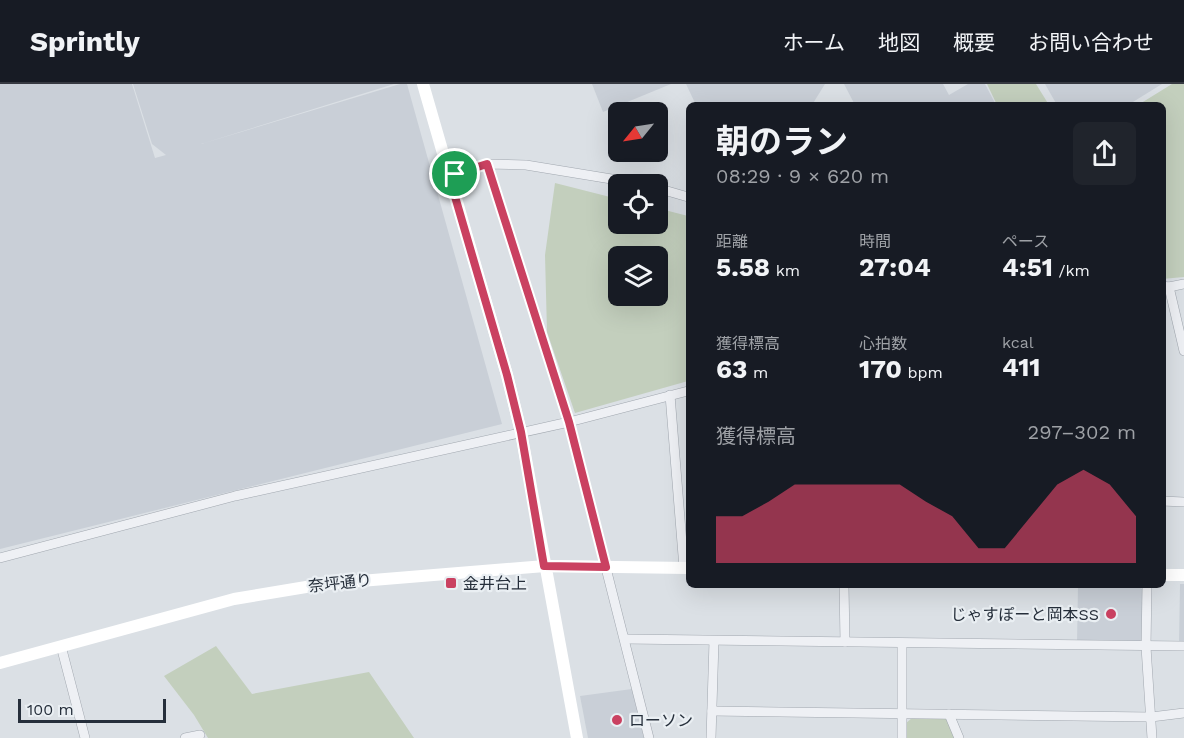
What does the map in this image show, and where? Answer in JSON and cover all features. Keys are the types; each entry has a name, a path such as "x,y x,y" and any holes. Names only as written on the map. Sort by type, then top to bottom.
{"street":[{"path":"423,84 507,375 521,432 577,738"},
{"path":"449,176 487,164 526,165 608,178"},
{"path":"487,164 569,422 649,738"},
{"path":"668,191 686,196"},
{"path":"1184,284 1166,287 1182,330 1184,351"},
{"path":"0,558 235,496 569,422 686,391"},
{"path":"670,395 686,568"},
{"path":"1166,501 1184,502"},
{"name":"奈坪通り","path":"0,663 196,608 281,590 418,575 544,566 686,568"},
{"path":"1166,575 1184,575"},
{"path":"844,588 845,642"},
{"path":"1147,588 1146,647 1152,738"},
{"path":"625,639 1184,646"},
{"path":"711,738 714,641"},
{"path":"902,643 902,738"},
{"path":"61,646 85,738"},
{"path":"712,711 1151,717 1184,713"},
{"path":"949,714 959,738"},
{"path":"185,738 200,735"}],"shaded area":[{"path":"0,84 132,84 155,158 166,155 152,144 133,84 394,84 201,144 400,84 407,84 502,424 0,549"},
{"path":"592,84 671,84 627,102 608,102 608,110 603,112"},
{"path":"686,84 825,84 814,102 695,102"},
{"path":"844,84 943,84 949,95 968,84 985,84 994,102 853,102"},
{"path":"1045,84 1162,84 1133,102 1055,102"},
{"path":"1180,584 1184,584 1184,643 1179,643"},
{"name":"じゃすぽーと岡本SS","path":"1078,588 1141,588 1143,590 1143,638 1137,644 1077,643"},
{"path":"632,689 644,738 588,738 580,696"}],"green space":[{"path":"987,84 1036,84 1047,102 996,102"},
{"path":"1172,84 1184,84 1184,277 1166,279 1166,102 1143,102"},
{"path":"555,183 608,196 608,234 668,234 668,211 686,215 686,382 575,413 547,332 545,255"},
{"path":"216,646 252,694 369,672 414,738 208,738 194,715 164,676"},
{"path":"912,718 948,719 955,738 906,738 905,724"}],"place":[{"name":"金井台上","path":"451,583"},
{"name":"じゃすぽーと岡本SS","path":"1111,614"},
{"name":"ローソン","path":"617,720"}],"route":[{"path":"487,164 569,422 606,567 544,566 521,432 507,375 449,176 455,174 487,164"}]}
